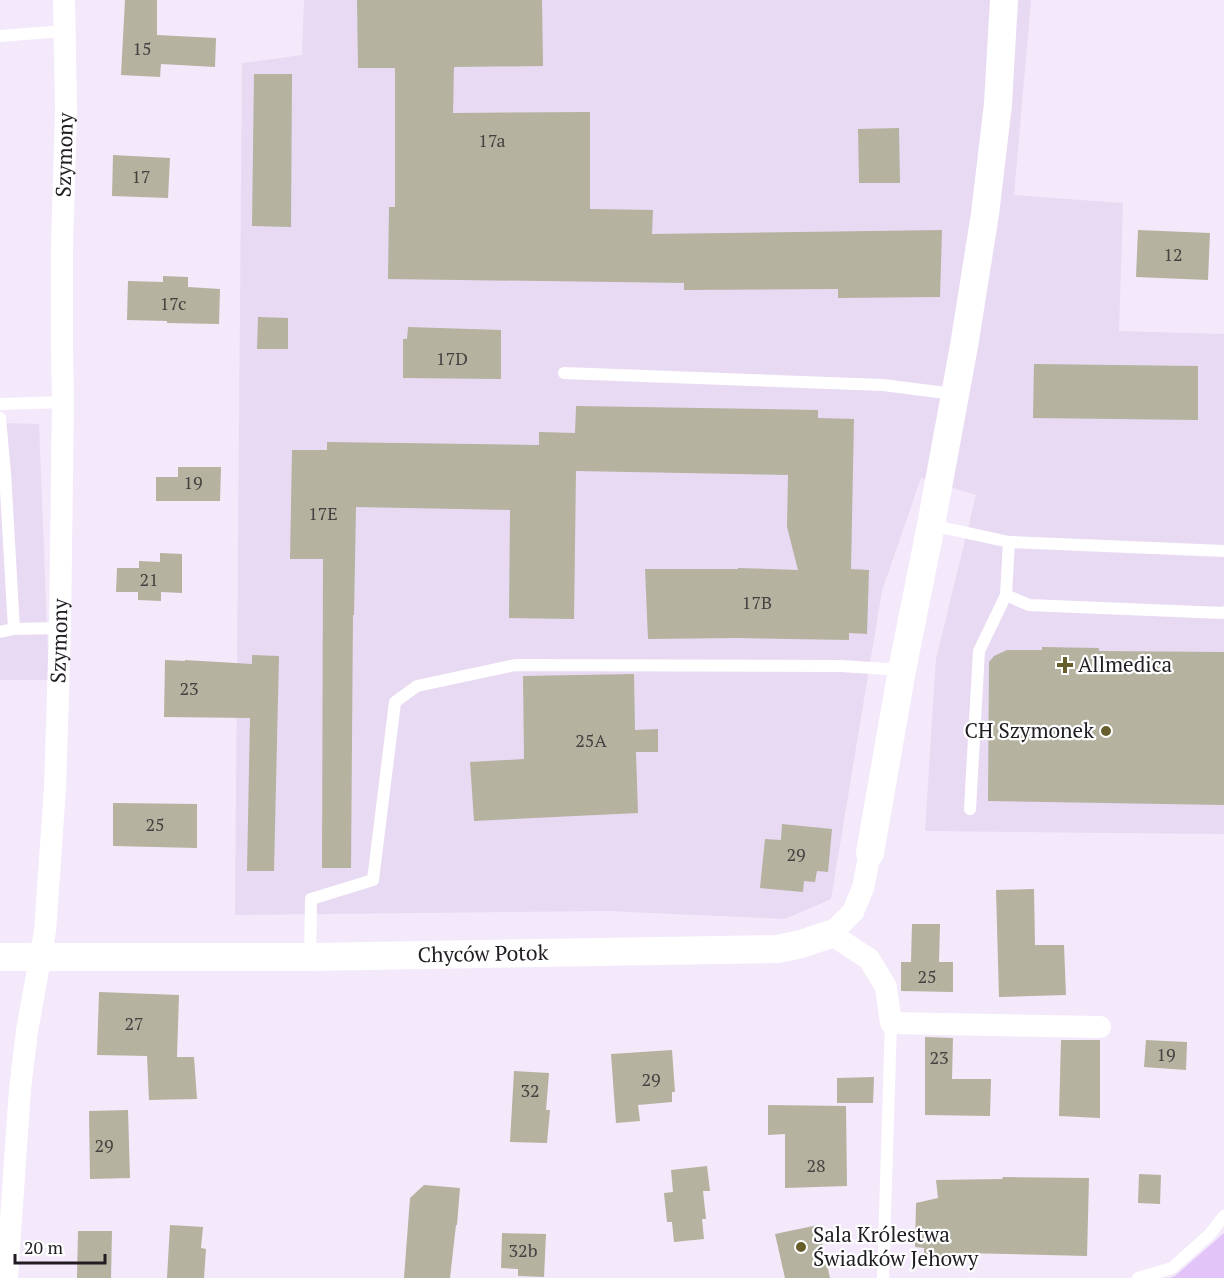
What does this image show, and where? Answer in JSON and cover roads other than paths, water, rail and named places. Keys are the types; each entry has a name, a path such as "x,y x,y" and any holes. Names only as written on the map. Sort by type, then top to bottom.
{"street":[{"name":"Szymony","path":"7,1278 21,1077 48,903 55,789 63,402 62,248 66,110 64,0"},
{"path":"870,853 902,670 932,525 985,214 998,104 1004,0"},
{"name":"Chyców Potok","path":"0,957 310,957 778,949 831,934 853,912 863,888 870,853"},
{"path":"831,934 869,959 886,987 891,1023 1101,1028"}],"lane":[{"path":"0,36 63,31"},
{"path":"564,373 884,385 954,394"},
{"path":"0,404 63,402"},
{"path":"0,418 14,629"},
{"path":"932,525 1009,542 1224,551"},
{"path":"970,809 979,651 1006,595 1009,542"},
{"path":"1006,595 1029,605 1224,612"},
{"path":"0,632 14,629 60,628"},
{"path":"310,957 311,899 373,880 395,702 417,686 515,665 842,666 902,670"},
{"path":"883,1278 891,1023"},
{"path":"1138,1278 1172,1268 1210,1234 1224,1215"}],"place":[{"name":"Allmedica","path":"1065,665"},
{"name":"CH Szymonek","path":"1106,731"},
{"name":"Sala Królestwa Świadków Jehowy","path":"801,1247"}]}
